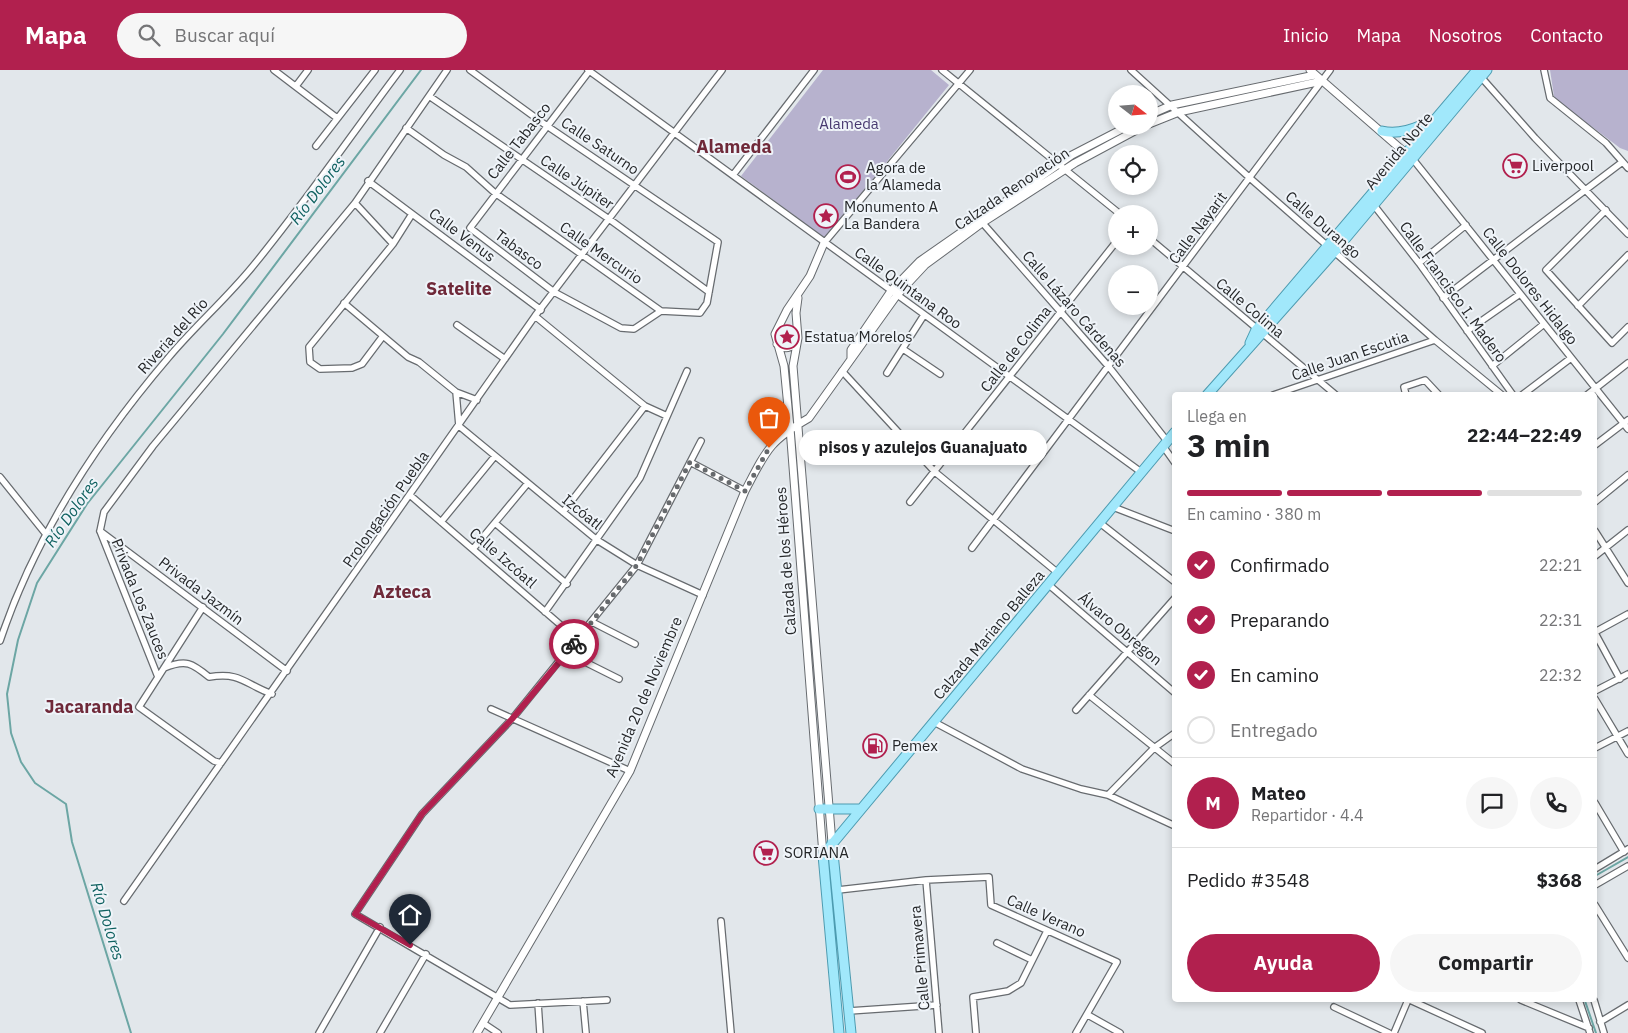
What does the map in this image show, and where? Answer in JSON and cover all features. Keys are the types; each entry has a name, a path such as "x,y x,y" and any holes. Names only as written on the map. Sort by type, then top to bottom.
{"main road":[{"name":"Avenida Norte","path":"1332,249 1373,204 1440,113 1482,72"},
{"name":"Avenida Norte","path":"1332,249 1482,72"},
{"path":"1382,131 1389,133 1408,130 1424,124 1440,113"},
{"path":"1210,392 1332,249"},
{"name":"Calzada Mariano Balleza","path":"823,855 1172,436"},
{"path":"819,809 861,810"},
{"name":"Calzada de los Héroes","path":"832,843 838,890 850,1033"},
{"name":"Calzada de los Héroes","path":"823,855 840,1033"}],"street":[{"path":"274,70 337,118"},
{"path":"296,86 308,70"},
{"path":"316,146 375,70"},
{"name":"Riveria del Río","path":"0,641 9,615 45,533 136,396 170,356 252,268 400,70"},
{"path":"100,531 104,512 153,446 355,203 368,181 448,70"},
{"name":"Calle Saturno","path":"470,70 547,126 718,242 708,292"},
{"name":"Calle Tabasco","path":"470,228 589,70"},
{"name":"Calle Quintana Roo","path":"589,70 674,134 1141,472"},
{"name":"Prolongación Puebla","path":"124,901 272,694 535,316 722,70"},
{"path":"733,175 814,70"},
{"path":"942,70 1109,205"},
{"path":"798,295 810,276 824,243 970,70"},
{"name":"Calle Durango","path":"1131,70 1172,105 1251,179 1435,340 1498,392"},
{"name":"Calle Nayarit","path":"972,548 1251,179 1330,70"},
{"path":"1544,70 1550,98 1606,144 1621,163 1628,168"},
{"path":"1158,111 1172,105 1312,72 1409,156"},
{"path":"1482,72 1535,138 1628,234"},
{"path":"1158,120 1179,112 1322,81"},
{"name":"Calle Júpiter","path":"429,96 609,219 708,292"},
{"name":"Calle Mercurio","path":"406,128 444,155 466,167 495,193 661,311"},
{"name":"Calzada Renovación","path":"980,221 1059,164 1112,135"},
{"name":"Calzada Renovación","path":"799,424 809,418 851,358 851,350 920,260 1065,169 1127,135"},
{"name":"Calle Dolores Hidalgo","path":"1409,156 1595,388 1626,422 1628,429"},
{"path":"1443,298 1621,163"},
{"name":"Calle Venus","path":"368,181 541,310"},
{"path":"355,203 392,244"},
{"name":"Calle Francisco I. Madero","path":"1373,204 1419,263 1511,392"},
{"path":"1606,210 1546,270 1612,342 1628,327"},
{"path":"383,336 362,364 352,368 320,369 310,362 310,347 392,244 412,214"},
{"name":"Calle Lázaro Cárdenas","path":"980,221 1109,367 1165,444 1172,457"},
{"path":"1419,263 1466,225"},
{"name":"Tabasco","path":"470,228 554,292 621,328 634,329 661,311"},
{"name":"Calle Colima","path":"1158,246 1332,392"},
{"name":"Calle de Colima","path":"910,502 1108,252"},
{"path":"1578,306 1628,255"},
{"path":"661,311 700,313 707,304 708,292"},
{"path":"1467,331 1520,294"},
{"name":"Calzada de los Héroes","path":"798,295 776,334 784,366 790,428 823,855"},
{"name":"Calzada de los Héroes","path":"798,295 794,366 832,843"},
{"path":"344,304 456,392 477,400"},
{"path":"887,373 924,315"},
{"path":"535,316 645,406 667,416"},
{"path":"1492,366 1544,324"},
{"path":"457,325 505,359"},
{"path":"778,328 785,325 793,326 797,332"},
{"name":"Calle Juan Escutia","path":"1282,392 1435,340"},
{"path":"777,344 782,348 790,348 796,344"},
{"path":"903,349 940,374"},
{"path":"1526,392 1571,358"},
{"path":"1590,392 1628,363"},
{"path":"545,612 567,584 640,478 687,371"},
{"path":"842,371 935,472 1058,573"},
{"path":"1405,392 1404,387 1425,380 1436,392"},
{"path":"456,392 459,426"},
{"path":"562,512 645,406"},
{"path":"1597,444 1626,422"},
{"name":"Avenida 20 de Noviembre","path":"477,1033 630,772 745,491 769,448 790,428 799,424"},
{"name":"Izcóatl","path":"459,426 597,540 637,565 703,595"},
{"path":"607,1000 510,1005 355,914 422,814 512,719 637,565 700,441"},
{"path":"440,522 495,456"},
{"path":"690,462 745,491"},
{"path":"1597,500 1628,475"},
{"path":"0,477 45,533"},
{"path":"473,549 528,483"},
{"name":"Calle Izcóatl","path":"411,496 578,640"},
{"path":"1113,507 1172,530"},
{"path":"1100,523 1172,580"},
{"path":"494,524 567,584"},
{"path":"1597,555 1628,530"},
{"name":"Privada Jazmín","path":"100,531 287,671"},
{"name":"Privada Los Zauces","path":"100,531 158,677"},
{"path":"1597,534 1628,582"},
{"name":"Álvaro Obregon","path":"1049,585 1172,690"},
{"path":"1076,710 1126,651 1172,601"},
{"name":"Privada Los Zauces","path":"202,607 139,707 214,761 221,763"},
{"path":"1597,631 1628,614"},
{"path":"592,622 635,644"},
{"path":"1597,636 1620,678"},
{"path":"567,653 619,679"},
{"name":"Privada Los Zauces","path":"164,668 177,663 193,664 209,677 226,674 244,679 260,690 272,694"},
{"path":"1597,690 1628,674"},
{"path":"1089,695 1172,762"},
{"path":"1597,702 1628,754"},
{"path":"491,709 630,772"},
{"path":"934,722 1022,769 1081,789 1108,795 1172,825"},
{"path":"1597,747 1628,731"},
{"path":"1108,795 1154,748 1172,735"},
{"path":"1597,806 1626,851 1597,867"},
{"path":"1597,884 1628,866"},
{"name":"Calle Verano","path":"926,880 989,877 991,905 1117,962 1088,1015"},
{"path":"838,890 926,880"},
{"name":"Calle Primavera","path":"926,880 939,1033"},
{"path":"1597,908 1628,958"},
{"path":"721,921 731,1033"},
{"path":"318,1033 380,927"},
{"path":"976,1033 973,997 1008,991 1021,983 1047,931"},
{"path":"997,943 1032,960"},
{"path":"380,1033 426,954"},
{"path":"584,1001 586,1033"},
{"path":"1394,1033 1408,1002"},
{"path":"1413,1002 1482,1033"},
{"path":"1525,1002 1589,1031"},
{"path":"1580,1002 1589,1031"},
{"path":"1595,1002 1604,1033"},
{"path":"538,1003 540,1033"},
{"path":"1600,1022 1628,1004"},
{"path":"849,1011 937,1005"},
{"path":"1334,1007 1389,1033"},
{"path":"1076,1033 1088,1015 1120,1033"},
{"path":"483,1023 498,1033"}],"green space":[{"name":"Alameda","path":"823,70 931,70 949,85 825,238 741,176"},
{"path":"1550,70 1628,70 1628,151 1620,148 1591,126 1590,128 1557,103"}],"water":[{"path":"787,330 792,332 794,337 792,342 787,344 782,342 780,337 782,332"}],"waterway":[{"name":"Río Dolores","path":"131,1033 72,842 66,804 35,783 21,762 11,733 7,694 18,640 37,583 87,504 223,334 421,70"},
{"path":"1597,875 1628,857"},
{"path":"1585,1002 1596,1033"}],"way so far":[{"path":"574,644 637,565 690,462 745,491 769,448"}],"place":[{"name":"Liverpool","path":"1515,166"},
{"name":"Agora de la Alameda","path":"848,177"},
{"name":"Monumento A La Bandera","path":"826,216"},
{"name":"Estatua Morelos","path":"787,337"},
{"name":"pisos y azulejos Guanajuato","path":"769,448"},
{"name":"Pemex","path":"875,746"},
{"name":"SORIANA","path":"766,853"}],"district":[{"name":"Alameda","path":"734,147"},
{"name":"Satelite","path":"459,289"},
{"name":"Azteca","path":"402,592"},
{"name":"Jacaranda","path":"89,707"}],"route":[{"path":"410,945 355,914 384,868 422,814 512,719 574,644"}]}
